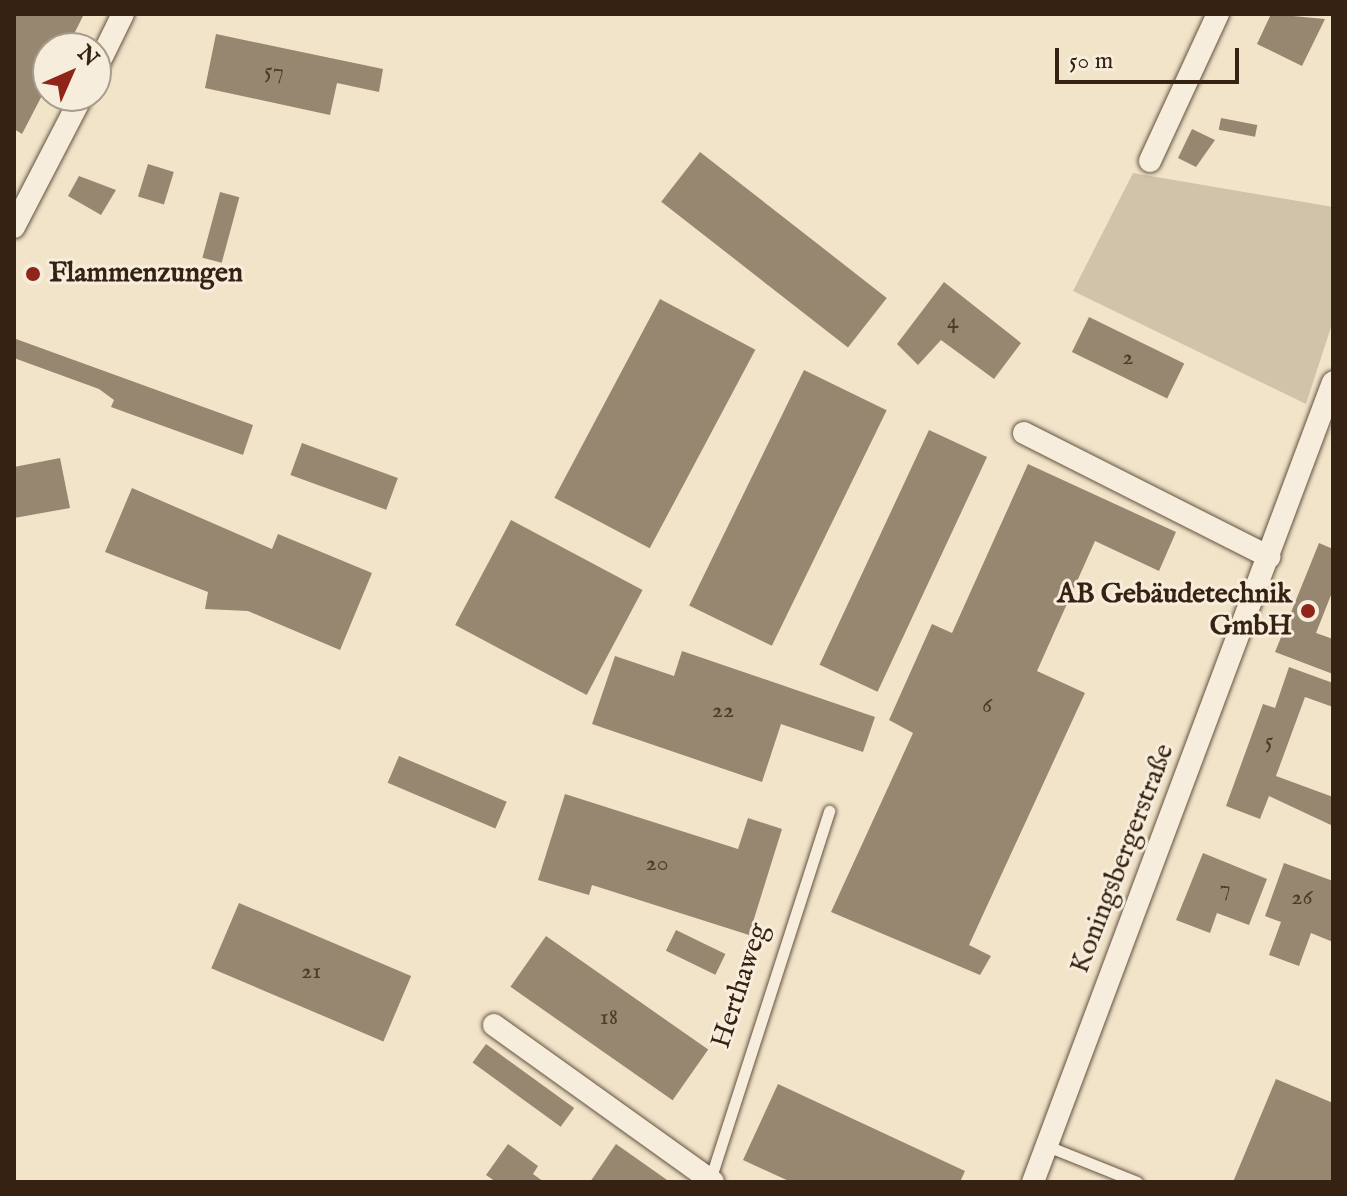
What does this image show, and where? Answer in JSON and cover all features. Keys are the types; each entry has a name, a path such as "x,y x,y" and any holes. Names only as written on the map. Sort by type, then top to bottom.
{"street":[{"path":"112,36 123,14"},
{"path":"1150,161 1218,14"},
{"path":"14,227 74,112"},
{"name":"Koningsbergerstraße","path":"1033,1182 1333,382"},
{"path":"1024,433 1269,557"},
{"path":"494,1025 711,1181"}],"lane":[{"name":"Herthaweg","path":"711,1181 829,811"},
{"path":"1047,1146 1130,1181"}],"shaded area":[{"path":"1133,173 1333,207 1333,321 1306,404 1073,291"}],"building":[{"path":"14,14 84,14 75,32 32,32 33,112 22,134 14,129"},
{"path":"1271,14 1325,19 1302,66 1257,44"},
{"path":"216,34 383,69 379,92 337,83 330,115 205,88"},
{"path":"1221,118 1257,125 1255,137 1219,130"},
{"path":"1192,129 1215,140 1196,167 1178,158"},
{"path":"700,152 887,298 848,348 661,202"},
{"path":"148,164 174,172 164,204 138,197"},
{"path":"79,176 116,190 101,215 68,196"},
{"path":"220,192 239,197 222,263 202,258"},
{"path":"944,282 1021,343 994,379 941,340 918,365 897,344"},
{"path":"660,299 755,350 650,548 554,498"},
{"path":"1089,317 1184,363 1167,399 1072,352"},
{"path":"16,339 253,425 243,455 111,407 114,400 99,389 14,358"},
{"path":"804,370 887,410 772,646 689,605"},
{"path":"929,430 987,457 878,692 820,665"},
{"path":"302,443 398,478 386,510 290,475"},
{"path":"60,458 70,508 14,518 14,467"},
{"path":"1028,464 1176,532 1159,571 1095,541 1037,671 1085,693 969,945 991,956 980,975 831,912 913,733 889,720 932,624 952,633"},
{"path":"132,488 272,549 278,534 372,573 340,650 248,611 205,609 208,592 105,552"},
{"path":"511,520 643,590 587,695 455,625"},
{"name":"AB Gebäudetechnik GmbH","path":"1319,543 1333,549 1333,590 1316,633 1333,639 1333,674 1275,652"},
{"path":"682,651 875,717 863,752 781,724 762,782 592,724 615,656 674,676"},
{"path":"1289,667 1333,683 1333,707 1305,697 1276,776 1333,797 1333,826 1269,796 1260,819 1226,806 1263,704 1275,708"},
{"path":"399,756 507,802 495,828 388,783"},
{"path":"565,794 738,849 748,818 782,829 749,935 592,885 589,895 538,880"},
{"path":"1203,853 1267,879 1249,925 1217,913 1210,933 1176,920"},
{"path":"1284,863 1333,881 1333,942 1311,933 1299,966 1269,955 1281,922 1265,916"},
{"path":"239,903 411,976 383,1041 211,968"},
{"path":"676,930 725,954 715,975 666,951"},
{"path":"546,936 708,1050 673,1100 510,987"},
{"path":"486,1044 574,1108 561,1127 472,1063"},
{"path":"1276,1079 1333,1103 1333,1182 1233,1182"},
{"path":"778,1084 965,1171 960,1182 791,1182 743,1160"},
{"path":"508,1144 538,1166 533,1174 544,1182 496,1182 486,1175"},
{"path":"616,1144 670,1182 590,1182"}],"place":[{"name":"Flammenzungen","path":"33,274"},
{"name":"AB Gebäudetechnik GmbH","path":"1308,611"}]}
